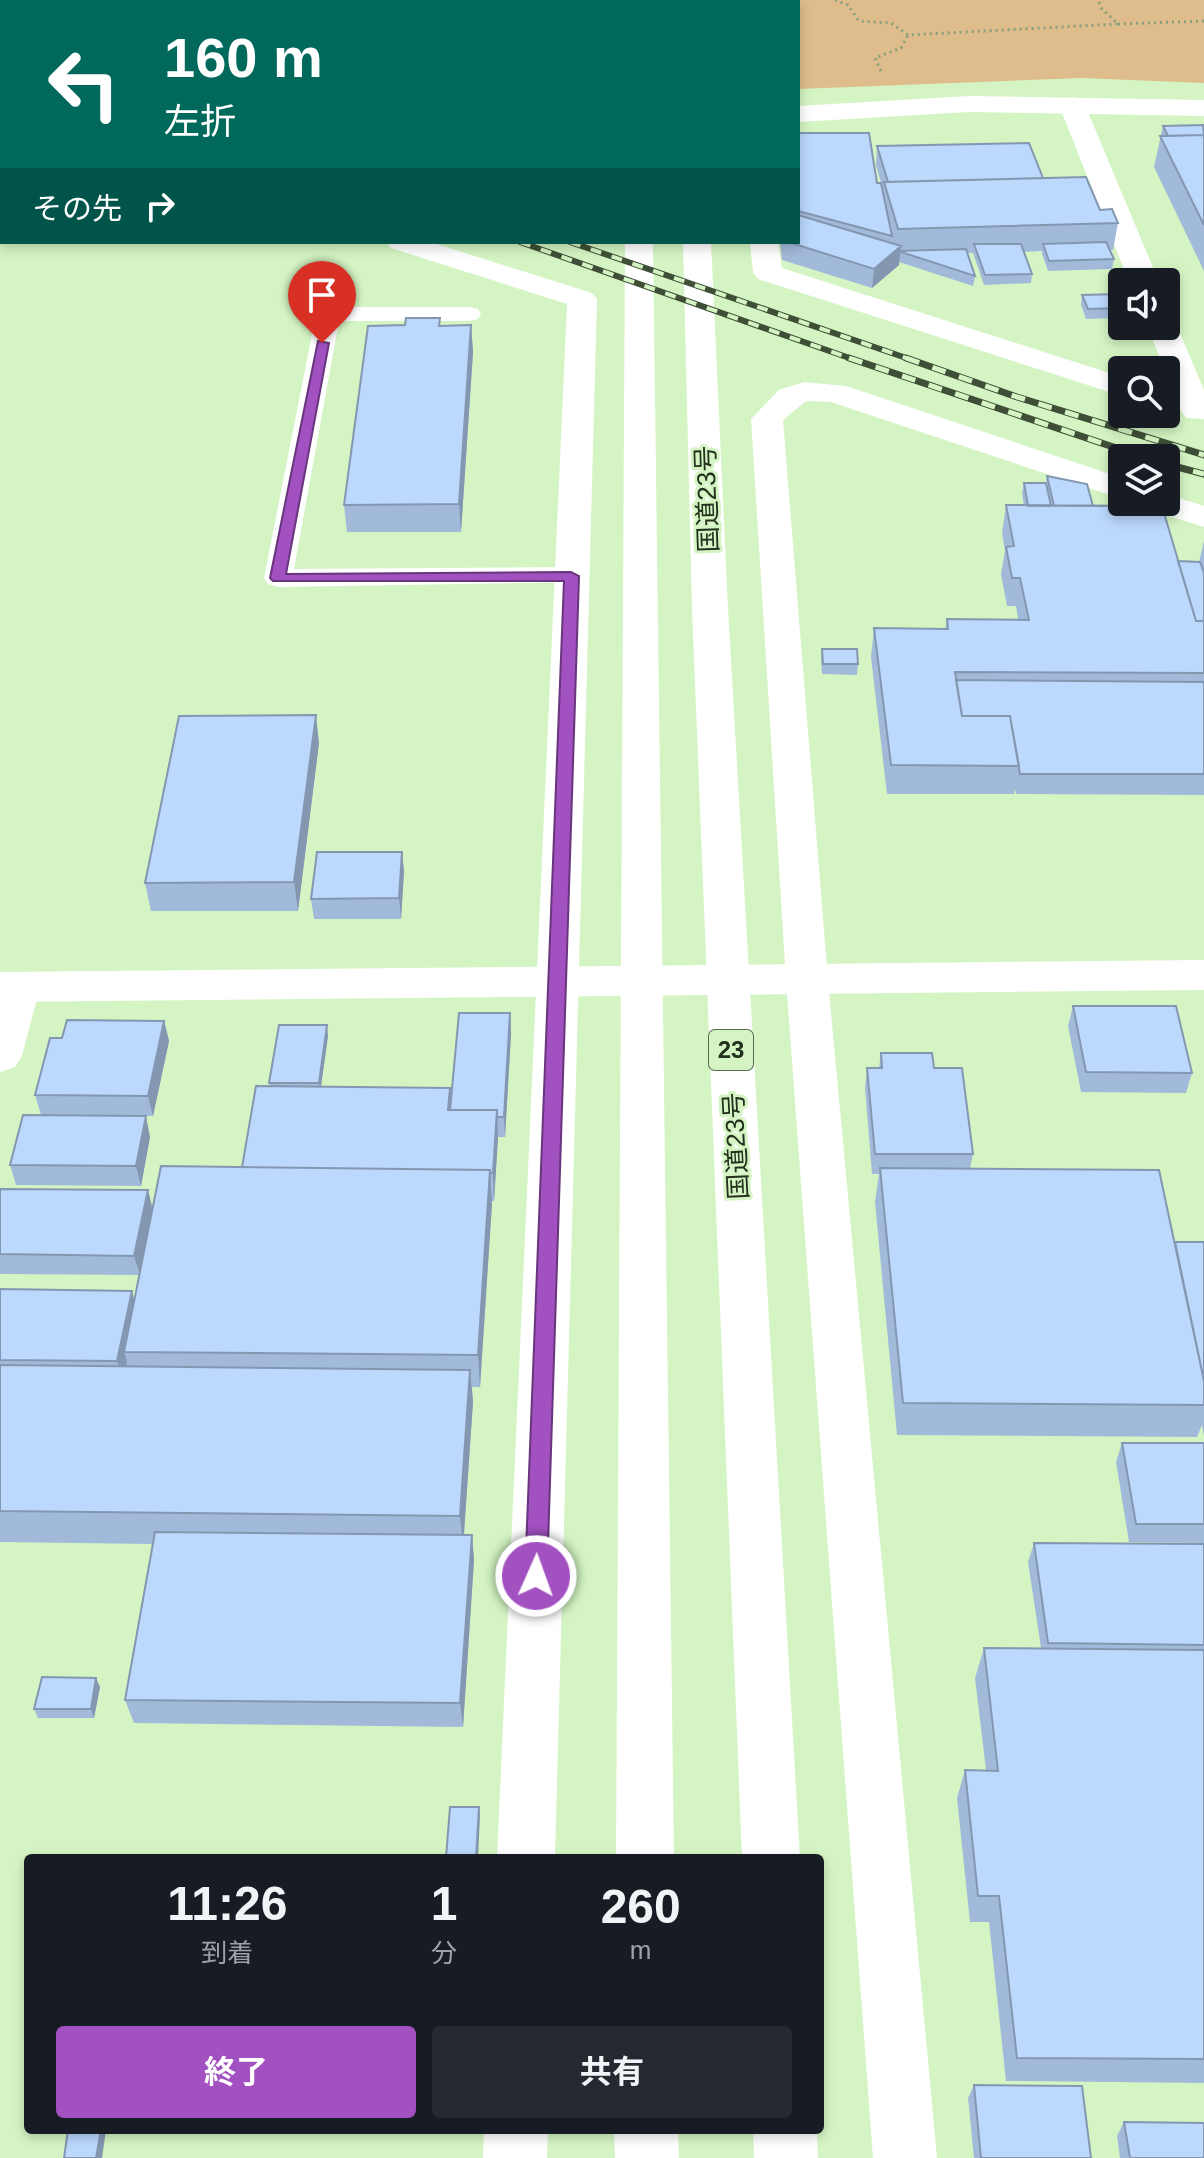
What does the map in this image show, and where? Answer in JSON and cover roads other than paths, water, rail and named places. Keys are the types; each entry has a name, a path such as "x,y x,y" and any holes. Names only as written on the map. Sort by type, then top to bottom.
{"main road":[{"path":"800,114 969,104 1204,108"},
{"path":"1072,105 1138,268"},
{"path":"407,244 582,299 526,1854"},
{"path":"639,244 645,1854"},
{"name":"国道23号","path":"697,244 710,608 771,1854"},
{"path":"764,244 768,273 1108,382"},
{"path":"1168,340 1200,412"},
{"path":"905,2158 807,980 767,419 784,400 802,390 835,393 1108,484"},
{"path":"1180,406 1200,412"},
{"path":"1180,509 1204,517"},
{"path":"0,1056 10,987 1204,975"},
{"path":"515,2158 516,2134"},
{"path":"646,2134 647,2158"},
{"path":"785,2134 786,2158"}],"lane":[{"path":"469,314 328,314 278,578 571,576"}],"railway":[{"path":"526,244 855,360"},
{"path":"576,244 912,360"},
{"path":"849,358 1108,445"},
{"path":"906,358 1017,397 1204,455"},
{"path":"1180,468 1204,474"}]}
